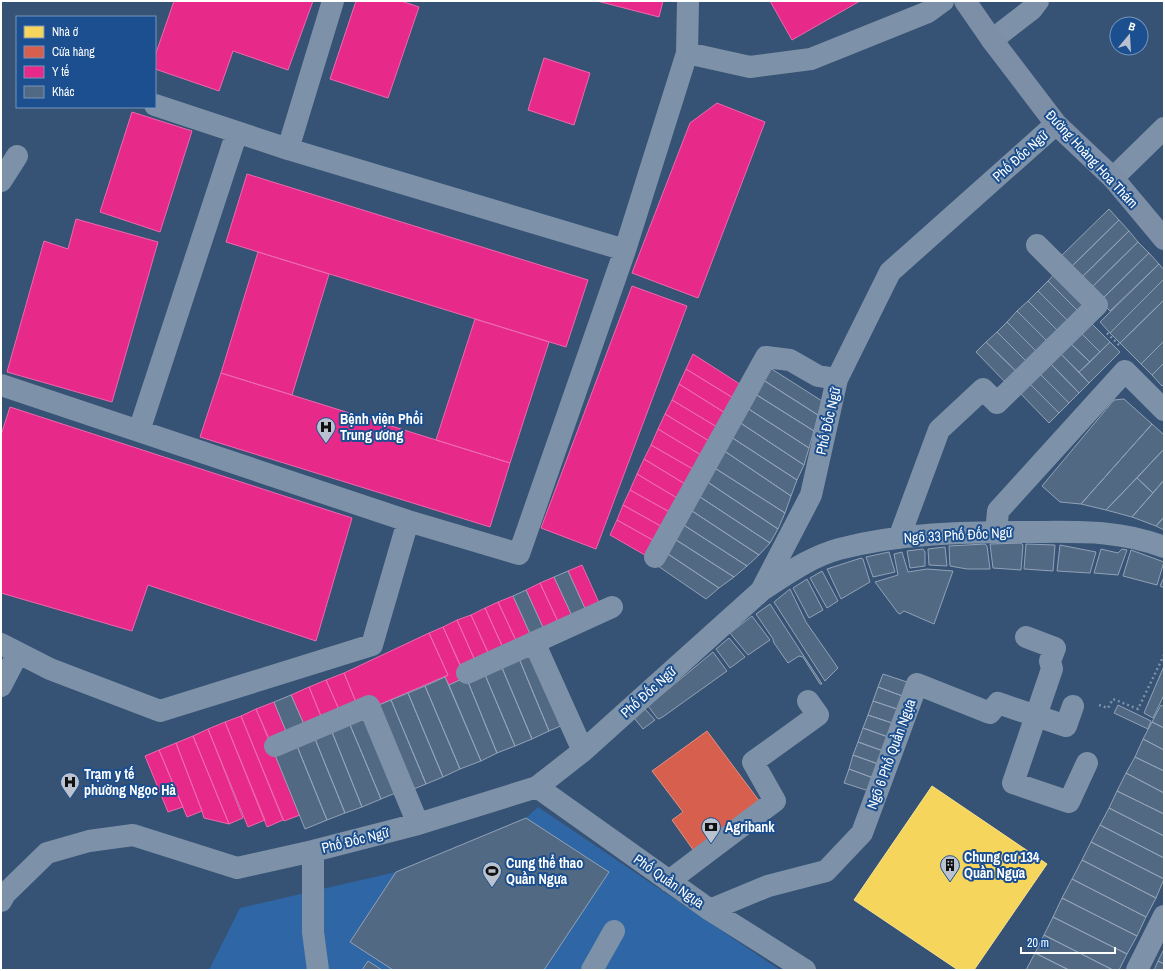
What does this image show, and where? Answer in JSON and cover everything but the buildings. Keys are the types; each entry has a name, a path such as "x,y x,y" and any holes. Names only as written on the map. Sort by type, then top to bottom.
{"main road":[{"name":"Đường Hoàng Hoa Thám","path":"965,1 992,40 1056,124 1113,178 1164,239"}],"street":[{"path":"288,149 333,1"},
{"path":"1,385 408,521 519,554 625,250 687,53 688,1"},
{"path":"687,53 750,67 811,59 928,12 943,1"},
{"path":"992,40 1032,9 1038,1"},
{"path":"156,105 288,149 625,250"},
{"name":"Phố Đốc Ngữ","path":"1,901 5,894 47,853 89,841 134,835 237,868 418,824 537,787 583,751 761,591 811,495 837,379 890,272 1056,124"},
{"path":"1113,178 1164,128"},
{"path":"139,431 237,132"},
{"path":"1,180 17,156"},
{"path":"899,538 939,430 983,389 997,403 1097,305 1037,245"},
{"path":"655,557 766,357 790,360 818,376 837,379"},
{"path":"996,532 998,512 1125,371 1164,410"},
{"path":"1,686 9,649 50,669 160,711 372,645 408,521"},
{"name":"Ngõ 33 Phố Đốc Ngữ","path":"761,591 805,562 839,549 899,538 996,532 1100,532 1164,546"},
{"path":"467,673 612,607"},
{"path":"1026,637 1055,648 1050,661 1052,669 1035,716 1014,783 1069,802 1087,763"},
{"path":"534,642 583,751"},
{"name":"Ngõ 6 Phố Quần Ngựa","path":"710,910 768,886 826,871 862,833 917,684 990,713 998,703 1066,726 1073,706"},
{"path":"669,881 775,801 753,762 818,715 808,701"},
{"path":"275,746 369,706 418,824"},
{"name":"Phố Quần Ngựa","path":"537,787 710,910 805,970"},
{"path":"312,851 314,932 318,970"},
{"path":"1137,970 1164,916"},
{"path":"592,970 614,931"}],"path":[{"path":"1088,314 1125,352 1125,371"},
{"path":"1073,706 1093,715 1098,704 1108,708 1113,699 1138,709 1164,655"}],"shaded area":[{"name":"Cung thể thao Quần Ngựa","path":"538,807 780,970 209,970 240,908 396,872 526,818"}],"place":[{"name":"Bệnh viện Phổi Trung ương","path":"326,444"},
{"name":"Trạm y tế phường Ngọc Hà","path":"70,799"},
{"name":"Agribank","path":"711,844"},
{"name":"Chung cư 134 Quần Ngựa","path":"950,882"},
{"name":"Cung thể thao Quần Ngựa","path":"492,888"}]}
